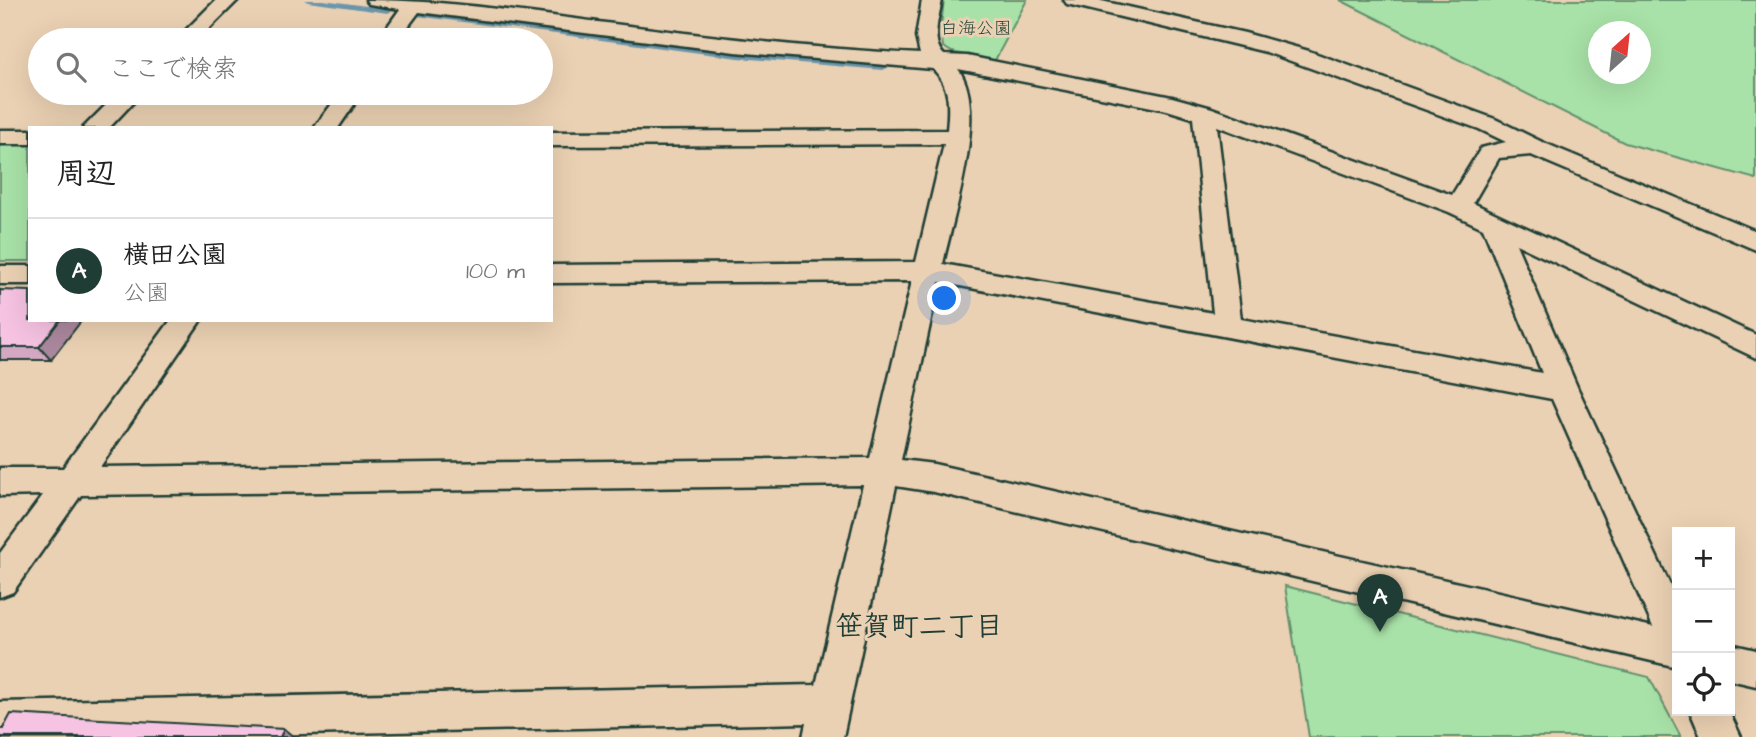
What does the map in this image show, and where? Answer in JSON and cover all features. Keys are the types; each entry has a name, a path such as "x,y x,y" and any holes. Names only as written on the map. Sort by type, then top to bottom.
{"street":[{"path":"199,28 228,0"},
{"path":"376,0 735,46 832,56 935,60 986,66 1204,113 1458,206 1756,347"},
{"path":"0,721 826,721 885,471 958,137 960,105 954,78 935,60 928,49 932,0"},
{"path":"1074,0 1274,46 1487,124 1534,147 1756,240"},
{"path":"397,28 413,5"},
{"path":"96,126 118,105"},
{"path":"327,126 342,105"},
{"path":"1204,113 1228,325"},
{"path":"0,137 28,137"},
{"path":"553,139 958,137"},
{"path":"1458,206 1490,153 1534,147"},
{"path":"1495,225 1563,388 1672,629"},
{"path":"553,274 930,271 1563,388"},
{"path":"0,275 28,275"},
{"path":"0,581 186,322"},
{"path":"0,482 885,471 934,478 1672,649"},
{"path":"1735,663 1756,668"},
{"path":"1711,716 1721,737"}],"green space":[{"name":"白海公園","path":"944,0 1027,0 994,62 952,52 943,47 941,25"},
{"path":"1340,0 1756,0 1756,179 1625,143"},
{"path":"0,144 28,144 28,261 0,261"},
{"path":"1285,586 1649,677 1681,737 1309,737"}],"building":[{"path":"0,290 28,291 28,322 58,322 39,347 0,347"},
{"path":"11,714 284,729 280,737 0,737 0,729 3,729"}],"waterway":[{"path":"308,0 388,11"},
{"path":"417,14 524,28"},
{"path":"553,32 738,56 883,68"}],"place":[{"name":"横田公園","path":"1380,632"}],"district":[{"name":"笹賀町二丁目","path":"919,626"}]}
